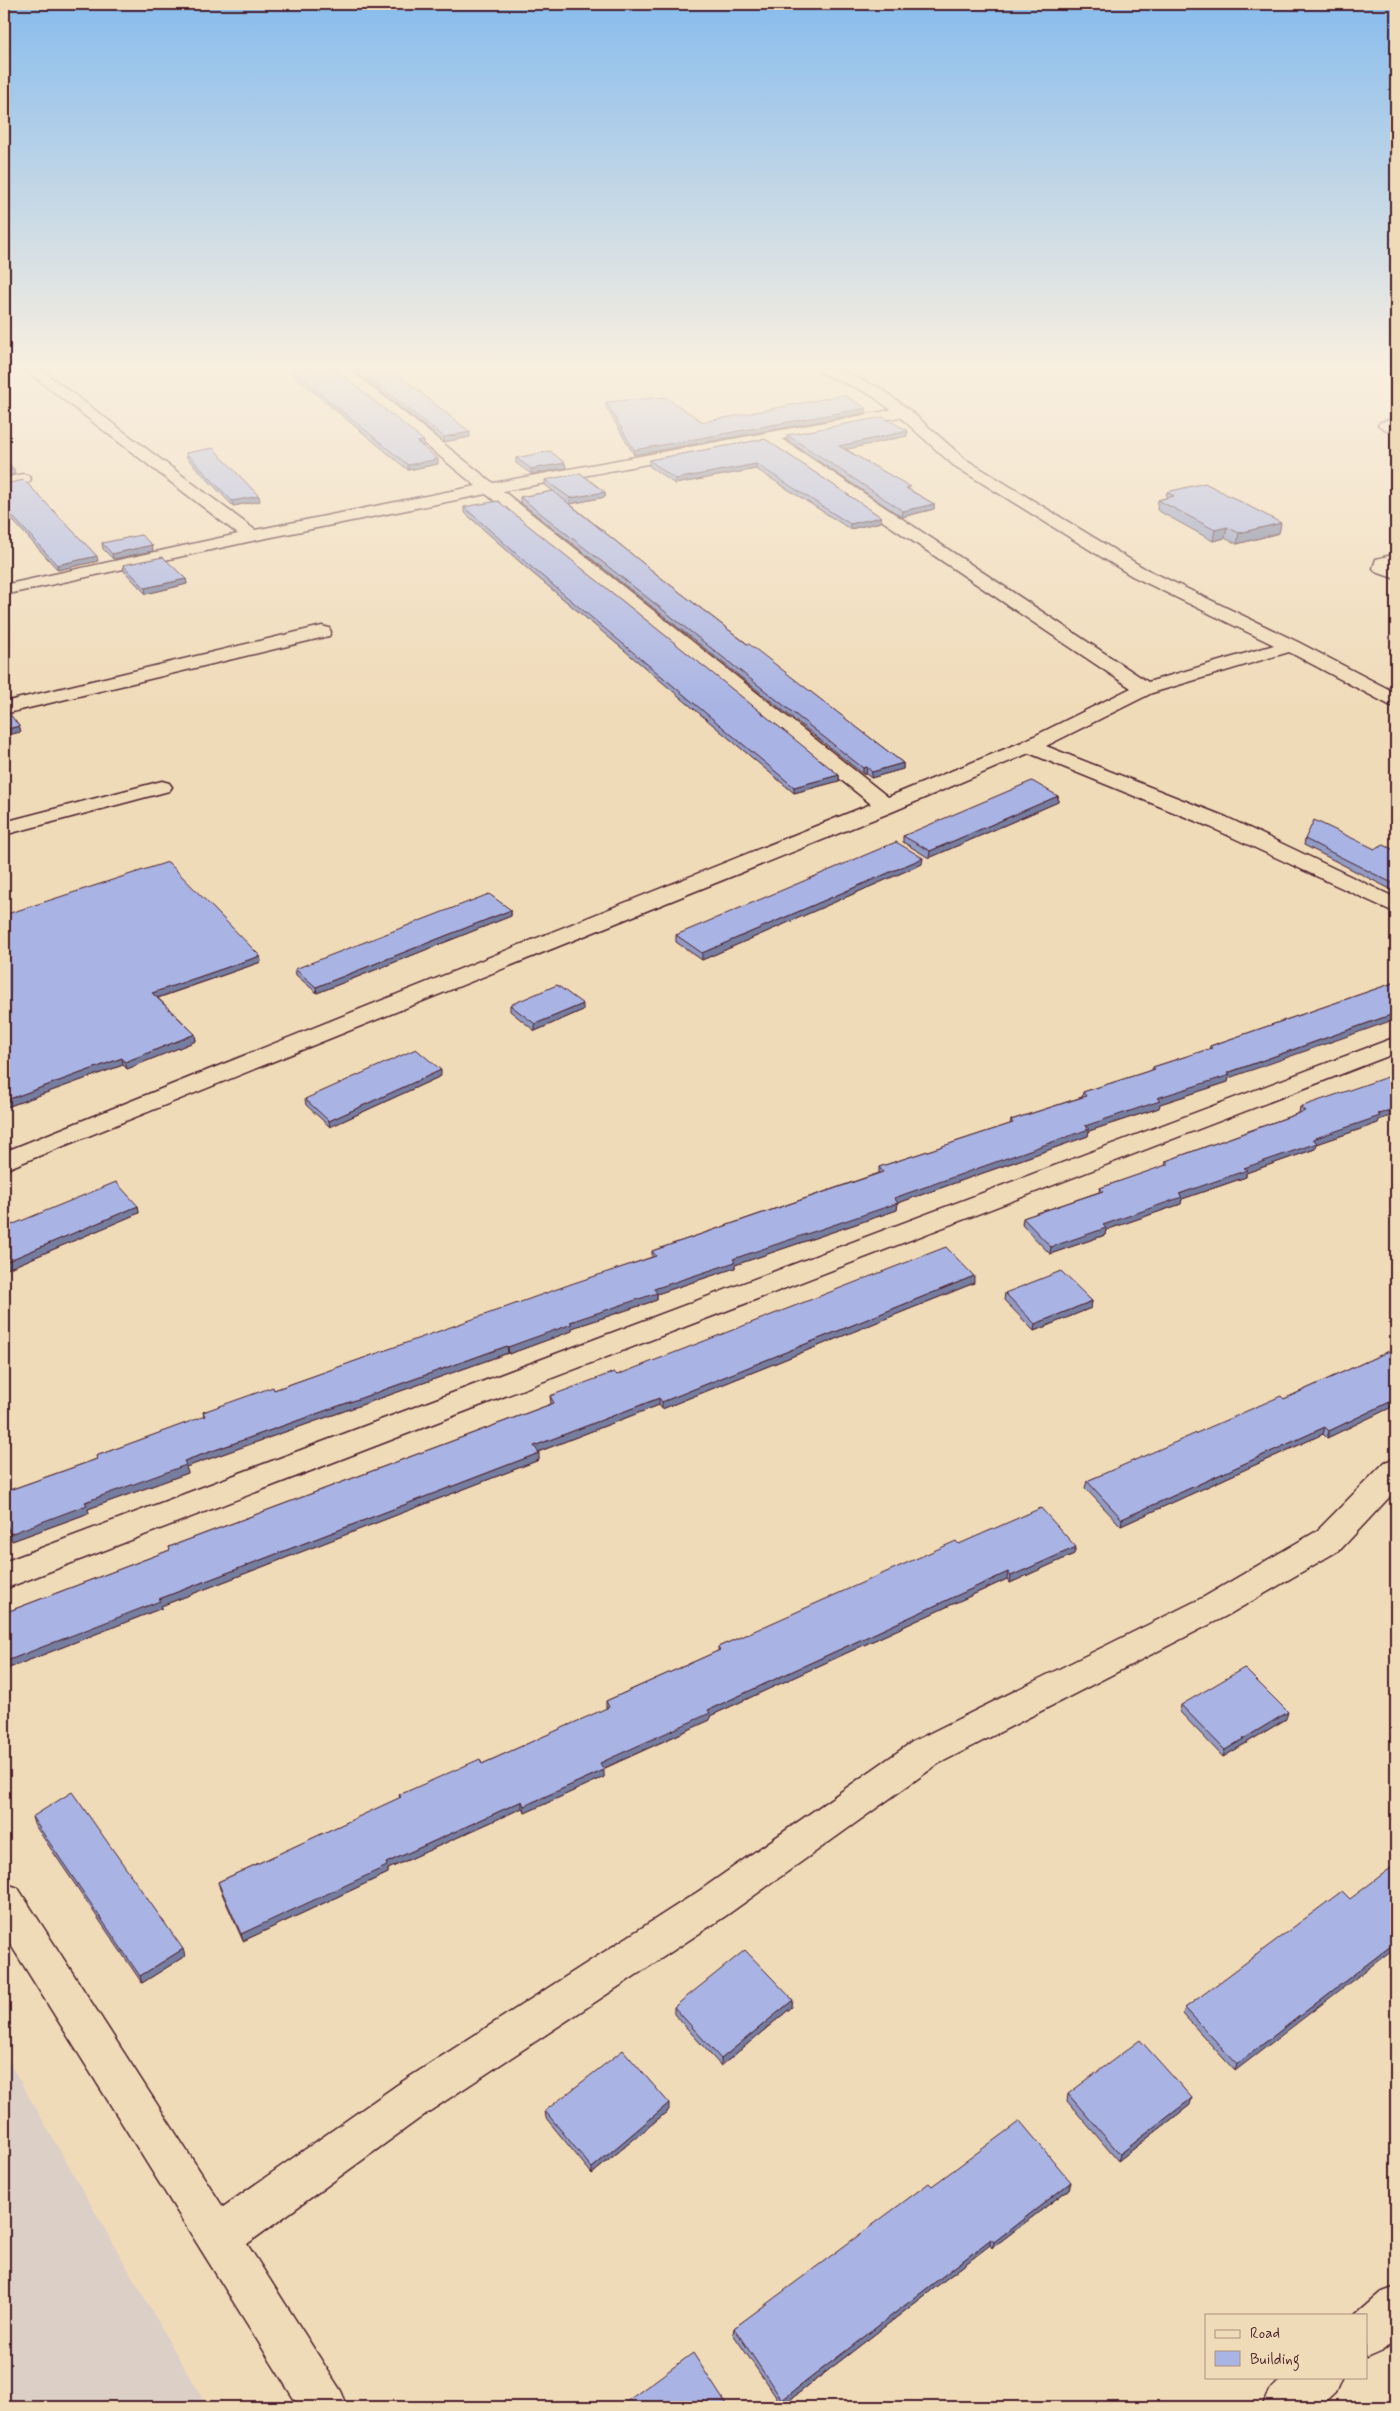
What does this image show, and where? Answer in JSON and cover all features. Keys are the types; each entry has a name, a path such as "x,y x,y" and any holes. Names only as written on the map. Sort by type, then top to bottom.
{"street":[{"path":"180,482 252,536"},
{"path":"478,482 886,806"},
{"path":"4,590 252,536 527,482"},
{"path":"835,482 1145,689"},
{"path":"991,482 1138,572 1291,646 1396,701"},
{"path":"1396,559 1382,563 1382,568 1396,574"},
{"path":"4,708 322,632"},
{"path":"4,1162 886,806 1030,746 1145,689 1291,646"},
{"path":"1030,746 1218,822 1396,906"},
{"path":"4,829 162,787"},
{"path":"4,1576 1396,1044"},
{"path":"218,2237 412,2099 713,1903 925,1753 1216,1606 1329,1540 1396,1470"},
{"path":"4,1900 325,2407"},
{"path":"1368,2333 1396,2309"},
{"path":"1285,2407 1318,2378"}],"shaded area":[{"path":"4,2053 207,2407 4,2407"}],"building":[{"path":"25,482 97,556 57,565 4,507 4,484"},
{"path":"213,482 245,482 259,496 232,501"},
{"path":"547,482 591,482 605,492 570,498"},
{"path":"783,482 828,482 881,517 850,524"},
{"path":"858,482 901,482 911,487 906,488 934,504 903,511"},
{"path":"1205,483 1281,523 1239,533 1227,527 1215,530 1158,500 1174,496 1167,492"},
{"path":"553,491 660,577 903,763 872,772 867,767 863,768 520,497"},
{"path":"498,501 839,775 794,787 530,566 464,507"},
{"path":"141,535 152,545 112,554 102,543"},
{"path":"163,557 186,579 145,588 123,565"},
{"path":"4,709 6,709 19,726 4,730"},
{"path":"1032,781 1058,796 930,851 903,836"},
{"path":"1314,820 1375,849 1384,845 1396,851 1396,885 1305,839"},
{"path":"896,842 923,858 702,953 676,935"},
{"path":"168,862 260,956 152,993 195,1034 125,1062 122,1058 4,1101 4,915"},
{"path":"489,894 511,910 316,987 295,969"},
{"path":"1396,982 1396,1013 1227,1073 1230,1075 1157,1098 1160,1101 1085,1126 1089,1129 894,1198 898,1203 733,1259 735,1262 654,1289 657,1293 570,1322 572,1324 184,1461 186,1465 85,1502 87,1505 10,1534 4,1517 4,1492 97,1459 96,1456 205,1416 203,1412 273,1387 274,1390 574,1283 656,1256 652,1251 883,1172 879,1167 1013,1123 1011,1120 1086,1096 1083,1092 1155,1069 1153,1067 1212,1048 1210,1046"},
{"path":"557,985 583,1004 535,1024 510,1005"},
{"path":"416,1049 441,1070 329,1121 305,1099"},
{"path":"1396,1074 1396,1108 1378,1114 1380,1116 1313,1139 1317,1143 1244,1168 1247,1170 1179,1194 1182,1197 1103,1225 1106,1228 1051,1247 1023,1218 1103,1191 1100,1188 1169,1164 1166,1161 1305,1111 1300,1107"},
{"path":"116,1182 138,1206 5,1262 4,1228"},
{"path":"946,1247 974,1276 662,1402 659,1398 534,1446 539,1453 159,1599 160,1601 4,1662 4,1613 170,1550 169,1547 554,1403 550,1396 614,1372 617,1375"},
{"path":"1061,1271 1092,1301 1035,1324 1005,1293"},
{"path":"1396,1348 1396,1399 1329,1431 1325,1427 1122,1519 1087,1481 1281,1396 1284,1399"},
{"path":"1041,1508 1076,1547 1011,1576 1008,1572 708,1710 710,1713 600,1763 604,1770 524,1806 522,1801 386,1863 387,1866 241,1934 218,1882 401,1797 399,1795 480,1759 482,1764 609,1707 606,1701 720,1650 718,1647 956,1541 959,1544"},
{"path":"1244,1668 1288,1712 1225,1750 1181,1705"},
{"path":"72,1792 183,1949 140,1976 32,1817"},
{"path":"1396,1864 1396,1942 1237,2064 1185,2008 1342,1891 1350,1899"},
{"path":"745,1950 793,2000 721,2059 674,2007"},
{"path":"1140,2040 1192,2098 1120,2154 1068,2094"},
{"path":"623,2050 669,2103 592,2168 545,2111"},
{"path":"1020,2121 1071,2182 994,2242 991,2239 782,2400 734,2328 929,2183 932,2186"},
{"path":"693,2353 728,2407 619,2407"}]}
